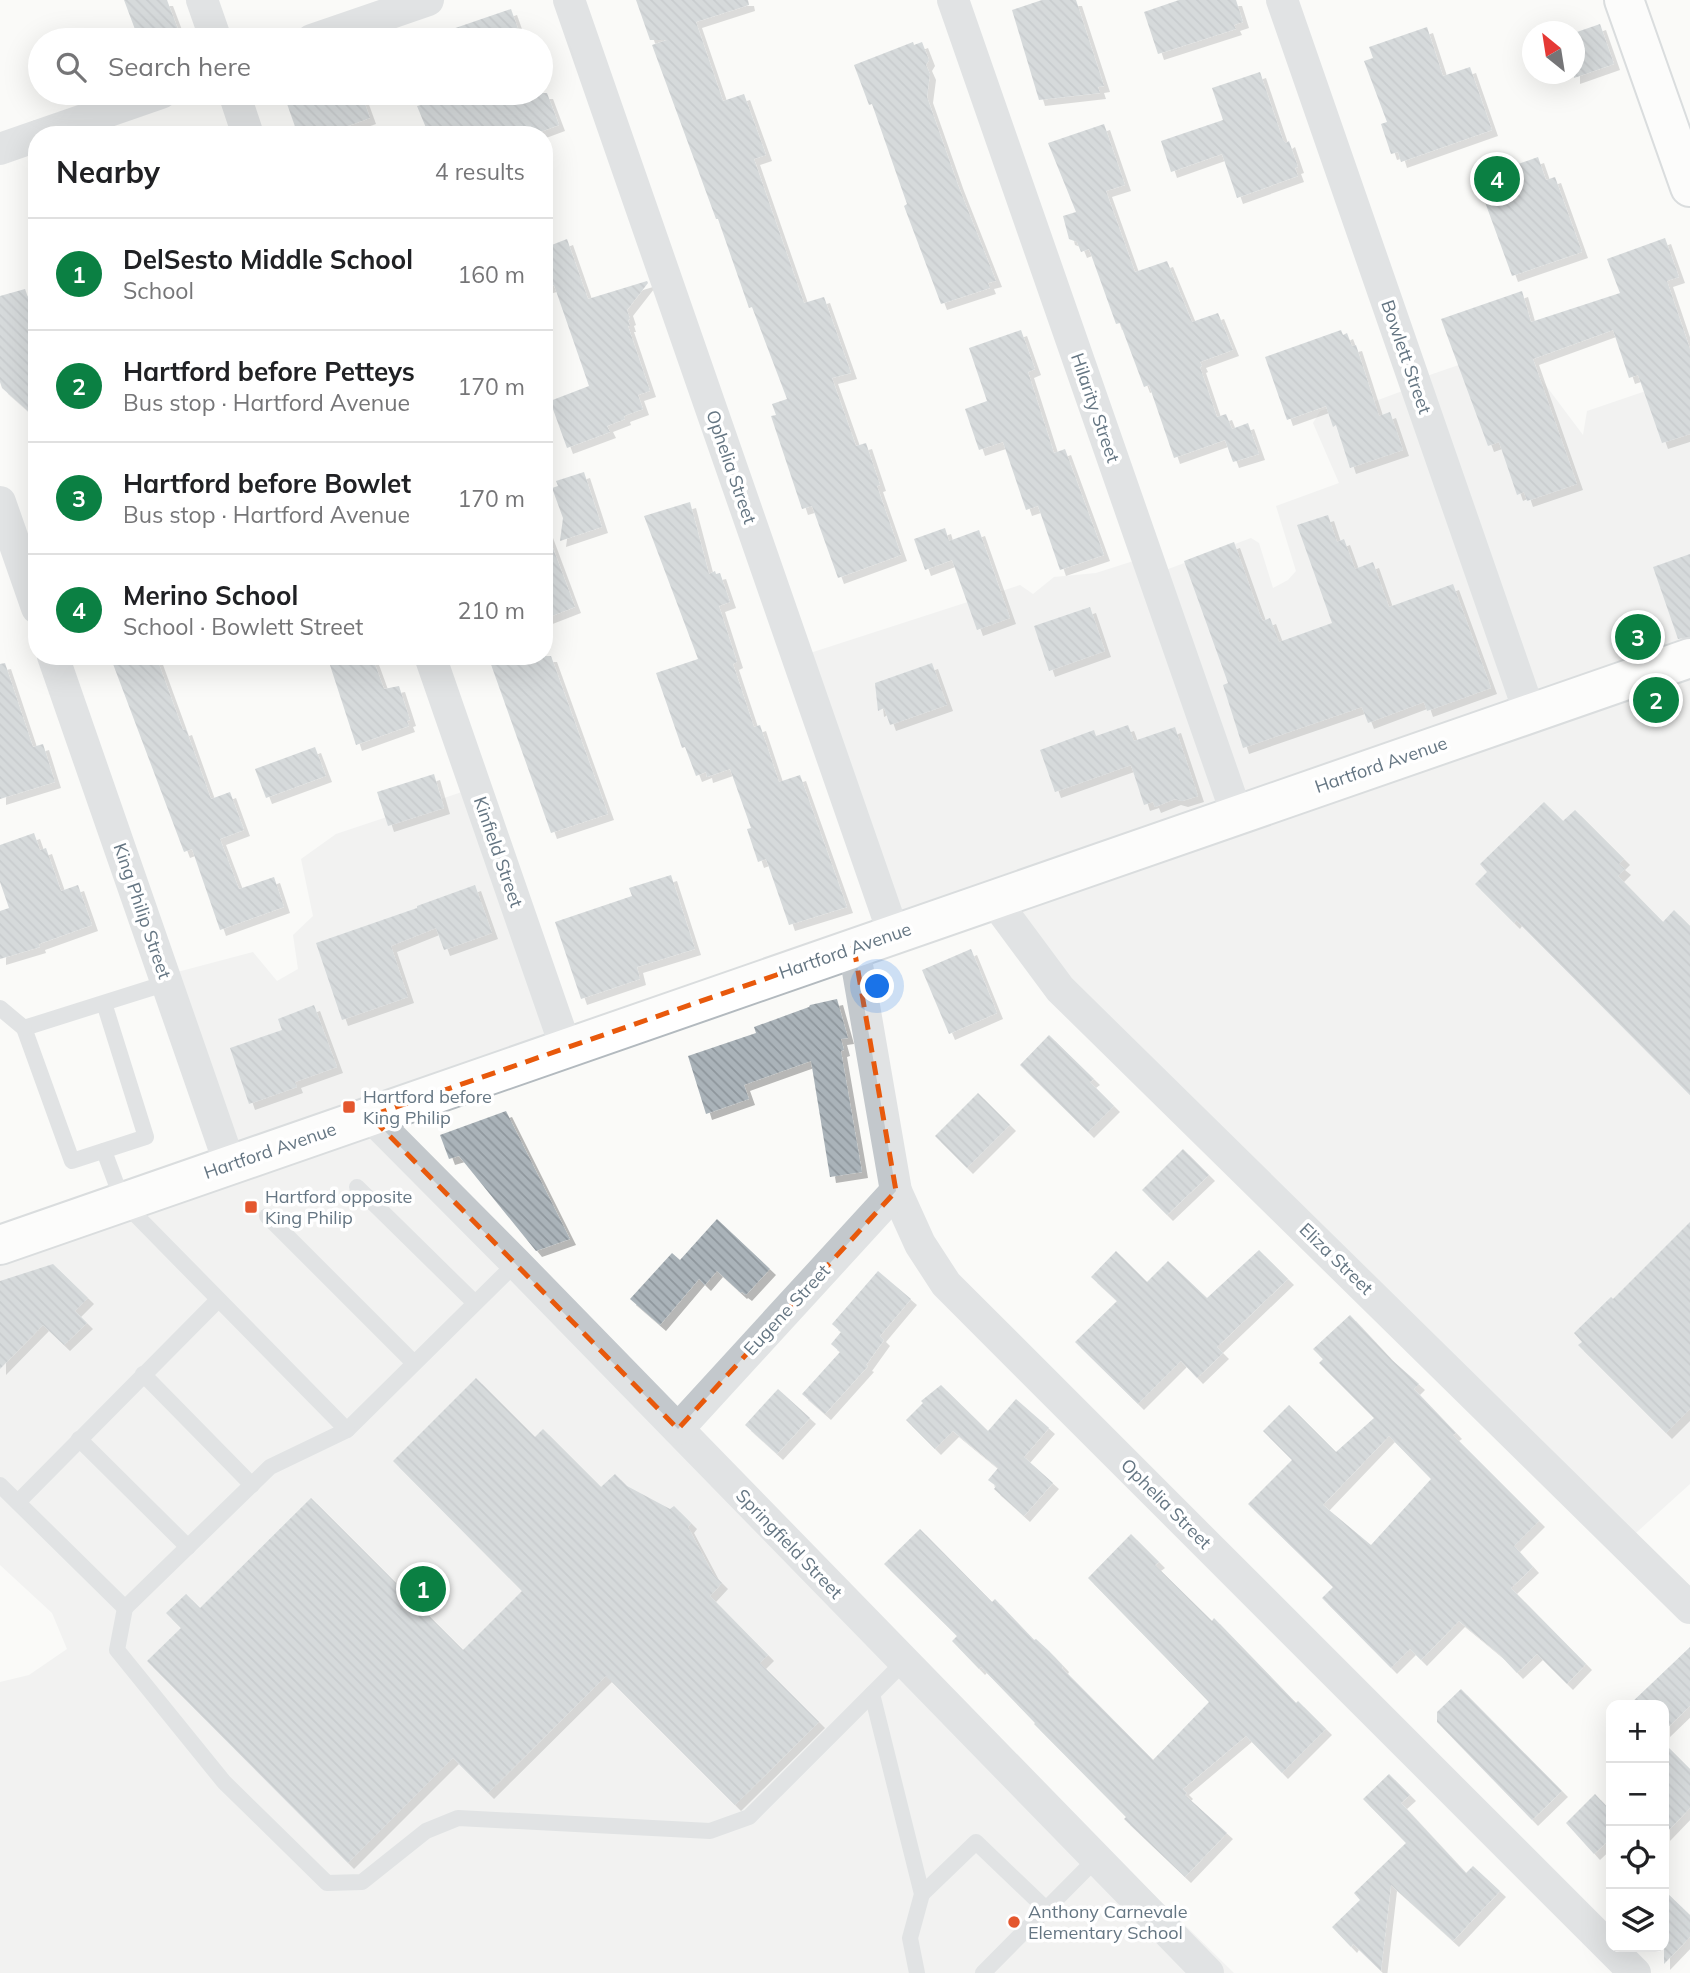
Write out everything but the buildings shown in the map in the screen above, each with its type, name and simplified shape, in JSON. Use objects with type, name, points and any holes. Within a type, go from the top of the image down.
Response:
[{"type":"main road","points":[[1624,0],[1690,187]]},
{"type":"main road","name":"Hartford Avenue","points":[[0,1245],[1690,658]]},
{"type":"street","points":[[202,0],[212,28]]},
{"type":"street","points":[[348,28],[428,0]]},
{"type":"street","name":"Ophelia Street","points":[[569,0],[894,935]]},
{"type":"street","name":"Hilarity Street","points":[[953,0],[1237,816]]},
{"type":"street","name":"Bowlett Street","points":[[1282,0],[1530,714]]},
{"type":"street","points":[[65,126],[126,105]]},
{"type":"street","points":[[238,105],[245,126]]},
{"type":"street","points":[[0,149],[28,139]]},
{"type":"street","points":[[0,502],[28,582]]},
{"type":"street","name":"King Philip Street","points":[[57,665],[230,1165]]},
{"type":"street","name":"Kinfield Street","points":[[433,665],[566,1048]]},
{"type":"street","name":"Eliza Street","points":[[994,900],[1060,989],[1690,1608]]},
{"type":"street","name":"Ophelia Street","points":[[854,948],[896,1191],[920,1244],[946,1284],[1635,1973]]},
{"type":"street","name":"Springfield Street","points":[[370,1116],[516,1262],[1208,1973]]},
{"type":"street","name":"Eugene Street","points":[[678,1429],[896,1191]]},
{"type":"lane","points":[[24,1028],[167,984]]},
{"type":"lane","points":[[0,1008],[24,1028],[72,1161],[146,1137],[104,1003]]},
{"type":"lane","points":[[104,1151],[123,1202],[347,1430]]},
{"type":"lane","points":[[357,1187],[475,1303]]},
{"type":"lane","points":[[267,1216],[414,1363]]},
{"type":"lane","points":[[516,1262],[347,1430],[270,1467],[125,1608],[117,1650],[224,1782],[327,1883],[362,1882],[426,1831],[457,1818],[710,1831],[750,1817],[904,1662]]},
{"type":"lane","points":[[18,1502],[218,1300]]},
{"type":"lane","points":[[143,1374],[252,1485]]},
{"type":"lane","points":[[79,1439],[188,1547]]},
{"type":"lane","points":[[0,1485],[125,1608]]},
{"type":"lane","points":[[872,1694],[922,1894],[910,1938],[917,1973]]},
{"type":"lane","points":[[922,1894],[976,1842],[1046,1909]]},
{"type":"lane","points":[[983,1973],[1096,1859]]},
{"type":"highlighted area","points":[[854,948],[896,1191],[678,1429],[370,1116]]},
{"type":"shaded area","points":[[1508,348],[1538,375],[1583,435],[1587,411],[1690,376],[1690,1484],[1627,1541],[1000,914],[904,934],[807,654],[1020,585],[1033,594],[1054,577],[1096,573],[1146,557],[1163,571],[1251,538],[1259,543],[1273,588],[1288,580],[1296,571],[1276,506],[1339,483],[1313,423],[1320,411],[1350,400],[1370,403],[1416,386],[1421,378]]},
{"type":"shaded area","points":[[468,790],[566,1052],[388,1129],[788,1537],[1234,1973],[0,1973],[0,1682],[29,1675],[67,1649],[52,1613],[0,1565],[0,1258],[231,1177],[166,975],[253,952],[277,981],[298,969],[293,935],[313,916],[301,859],[336,834]]},
{"type":"place","name":"Merino School","points":[[1497,179]]},
{"type":"place","name":"Hartford before Bowlet","points":[[1638,637]]},
{"type":"place","name":"Hartford before Petteys","points":[[1656,700]]},
{"type":"place","name":"Hartford before King Philip","points":[[349,1107]]},
{"type":"place","name":"Hartford opposite King Philip","points":[[251,1207]]},
{"type":"place","name":"DelSesto Middle School","points":[[423,1589]]},
{"type":"place","name":"Anthony Carnevale Elementary School","points":[[1014,1922]]}]
